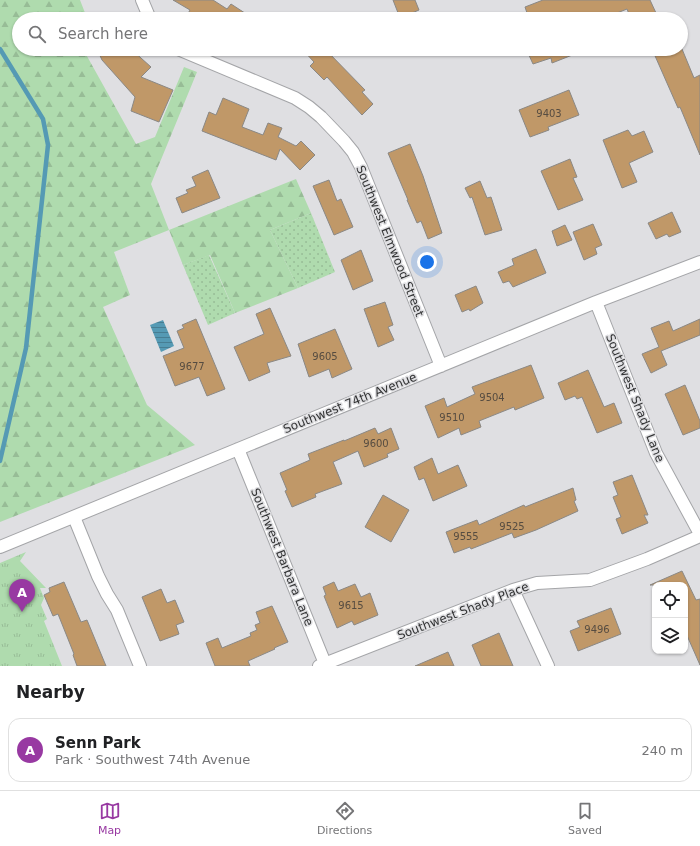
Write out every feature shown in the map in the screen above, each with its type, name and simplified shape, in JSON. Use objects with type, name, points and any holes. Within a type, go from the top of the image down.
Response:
[{"type":"street","points":[[142,0],[147,12]]},
{"type":"street","name":"Southwest Elmwood Street","points":[[195,56],[295,98],[321,117],[353,152],[361,167],[441,366]]},
{"type":"street","name":"Southwest 74th Avenue","points":[[0,547],[596,302],[700,262]]},
{"type":"street","name":"Southwest Shady Lane","points":[[596,302],[656,453],[700,535]]},
{"type":"street","name":"Southwest Barbara Lane","points":[[238,449],[323,665]]},
{"type":"street","points":[[74,517],[98,576],[117,610],[140,666]]},
{"type":"street","name":"Southwest Shady Place","points":[[323,665],[512,590],[537,583],[590,580],[647,559],[700,535]]},
{"type":"street","points":[[512,590],[548,666]]},
{"type":"green space","points":[[0,0],[80,0],[85,12],[12,12],[12,56],[87,56],[136,144],[155,137],[184,67],[197,72],[151,184],[169,230],[114,252],[130,295],[103,307],[147,405],[195,445],[0,522]]},
{"type":"green space","points":[[296,179],[311,213],[270,230],[298,288],[235,313],[210,255],[183,265],[169,230]]},
{"type":"green space","points":[[311,213],[335,272],[298,288],[270,230]]},
{"type":"green space","points":[[209,255],[235,313],[208,325],[183,265]]},
{"type":"green space","points":[[26,552],[20,561],[46,588],[40,588],[44,598],[41,605],[47,619],[44,621],[62,666],[0,666],[0,563]]},
{"type":"water","points":[[163,320],[174,346],[161,352],[150,325]]},
{"type":"building","points":[[173,0],[213,0],[227,9],[231,4],[243,12],[189,12],[190,10]]},
{"type":"building","points":[[393,0],[415,0],[419,10],[414,12],[398,12]]},
{"type":"building","points":[[543,0],[650,0],[656,12],[628,12],[627,9],[620,12],[527,12],[525,7]]},
{"type":"building","points":[[100,56],[139,56],[151,67],[141,77],[173,90],[159,122],[131,111],[135,97],[102,60]]},
{"type":"building","points":[[308,56],[332,56],[365,90],[362,92],[373,104],[362,115],[327,77],[324,80],[310,66],[314,62]]},
{"type":"building","points":[[529,56],[570,56],[552,63],[551,58],[533,64]]},
{"type":"building","points":[[655,56],[685,56],[694,78],[700,75],[700,155],[680,107],[678,108]]},
{"type":"building","points":[[569,90],[579,115],[548,127],[549,130],[530,137],[519,110]]},
{"type":"building","points":[[223,98],[249,109],[242,127],[263,135],[268,123],[282,128],[278,137],[296,146],[301,141],[315,155],[300,170],[280,149],[276,160],[202,131],[209,112],[216,115]]},
{"type":"building","points":[[628,130],[632,136],[644,131],[653,152],[629,163],[637,182],[622,188],[603,140]]},
{"type":"building","points":[[410,144],[423,176],[442,233],[428,239],[421,221],[417,223],[388,153]]},
{"type":"building","points":[[570,159],[577,177],[573,178],[583,200],[558,210],[541,171]]},
{"type":"building","points":[[208,170],[220,198],[182,213],[176,198],[188,193],[186,190],[196,186],[192,177]]},
{"type":"building","points":[[329,180],[337,201],[341,199],[353,227],[334,235],[313,186]]},
{"type":"building","points":[[480,181],[487,198],[491,197],[502,230],[485,235],[472,197],[470,198],[465,188]]},
{"type":"building","points":[[672,212],[681,232],[669,237],[667,234],[656,239],[648,223]]},
{"type":"building","points":[[593,224],[602,245],[595,248],[597,254],[584,260],[573,232]]},
{"type":"building","points":[[565,225],[572,240],[557,246],[552,231]]},
{"type":"building","points":[[536,249],[546,273],[513,287],[509,281],[503,283],[498,272],[514,265],[512,259]]},
{"type":"building","points":[[361,250],[373,281],[353,290],[341,260]]},
{"type":"building","points":[[476,286],[483,303],[470,311],[469,309],[462,312],[455,295]]},
{"type":"building","points":[[385,302],[393,325],[388,327],[394,340],[378,347],[364,309]]},
{"type":"building","points":[[270,308],[291,356],[267,363],[270,372],[249,381],[234,347],[264,334],[256,314]]},
{"type":"building","points":[[196,319],[225,389],[207,396],[199,377],[175,386],[163,356],[184,348],[177,331],[184,328],[182,325]]},
{"type":"building","points":[[700,319],[700,335],[661,351],[667,365],[651,373],[642,354],[659,347],[651,328],[669,321],[673,331]]},
{"type":"building","points":[[335,329],[352,369],[332,378],[329,369],[309,377],[298,344]]},
{"type":"building","points":[[531,365],[544,398],[515,410],[514,407],[479,421],[481,427],[461,435],[459,428],[438,438],[425,406],[444,398],[447,407],[475,394],[472,387]]},
{"type":"building","points":[[588,370],[604,407],[614,403],[622,423],[597,433],[582,397],[577,399],[575,396],[565,400],[558,383]]},
{"type":"building","points":[[685,385],[700,421],[700,428],[683,435],[665,394]]},
{"type":"building","points":[[375,428],[378,434],[391,428],[399,449],[387,454],[388,457],[364,467],[358,451],[333,462],[342,484],[315,494],[316,497],[292,507],[285,491],[287,490],[280,473],[310,460],[308,454]]},
{"type":"building","points":[[432,458],[438,474],[458,465],[467,486],[433,501],[424,478],[419,480],[414,467]]},
{"type":"building","points":[[632,475],[648,515],[644,515],[648,523],[622,534],[616,519],[621,517],[613,497],[618,495],[613,482]]},
{"type":"building","points":[[573,488],[576,500],[574,501],[578,511],[514,538],[512,533],[471,549],[470,547],[454,553],[446,532],[477,520],[479,525],[524,505],[525,507]]},
{"type":"building","points":[[383,495],[409,510],[391,542],[365,527]]},
{"type":"building","points":[[682,571],[687,582],[657,582]]},
{"type":"building","points":[[64,582],[81,622],[87,620],[106,666],[77,666],[73,655],[74,654],[58,614],[53,616],[44,595],[50,592],[49,588]]},
{"type":"building","points":[[334,582],[338,591],[355,584],[361,597],[370,593],[378,615],[354,625],[352,621],[337,628],[324,596],[326,595],[323,587]]},
{"type":"building","points":[[688,583],[696,600],[700,599],[700,665],[688,638]]},
{"type":"building","points":[[161,589],[167,603],[175,600],[184,622],[176,625],[179,634],[160,641],[142,597]]},
{"type":"building","points":[[272,606],[288,642],[248,661],[250,666],[215,666],[206,643],[218,638],[222,648],[251,636],[250,633],[257,630],[255,625],[260,623],[256,612]]},
{"type":"building","points":[[611,608],[621,634],[578,651],[570,631],[580,627],[577,621]]},
{"type":"building","points":[[499,633],[513,666],[481,666],[472,645]]},
{"type":"building","points":[[448,652],[454,666],[415,666]]},
{"type":"waterway","points":[[0,49],[43,119],[48,145],[26,348],[0,461]]},
{"type":"place","name":"Senn Park","points":[[22,612]]}]
